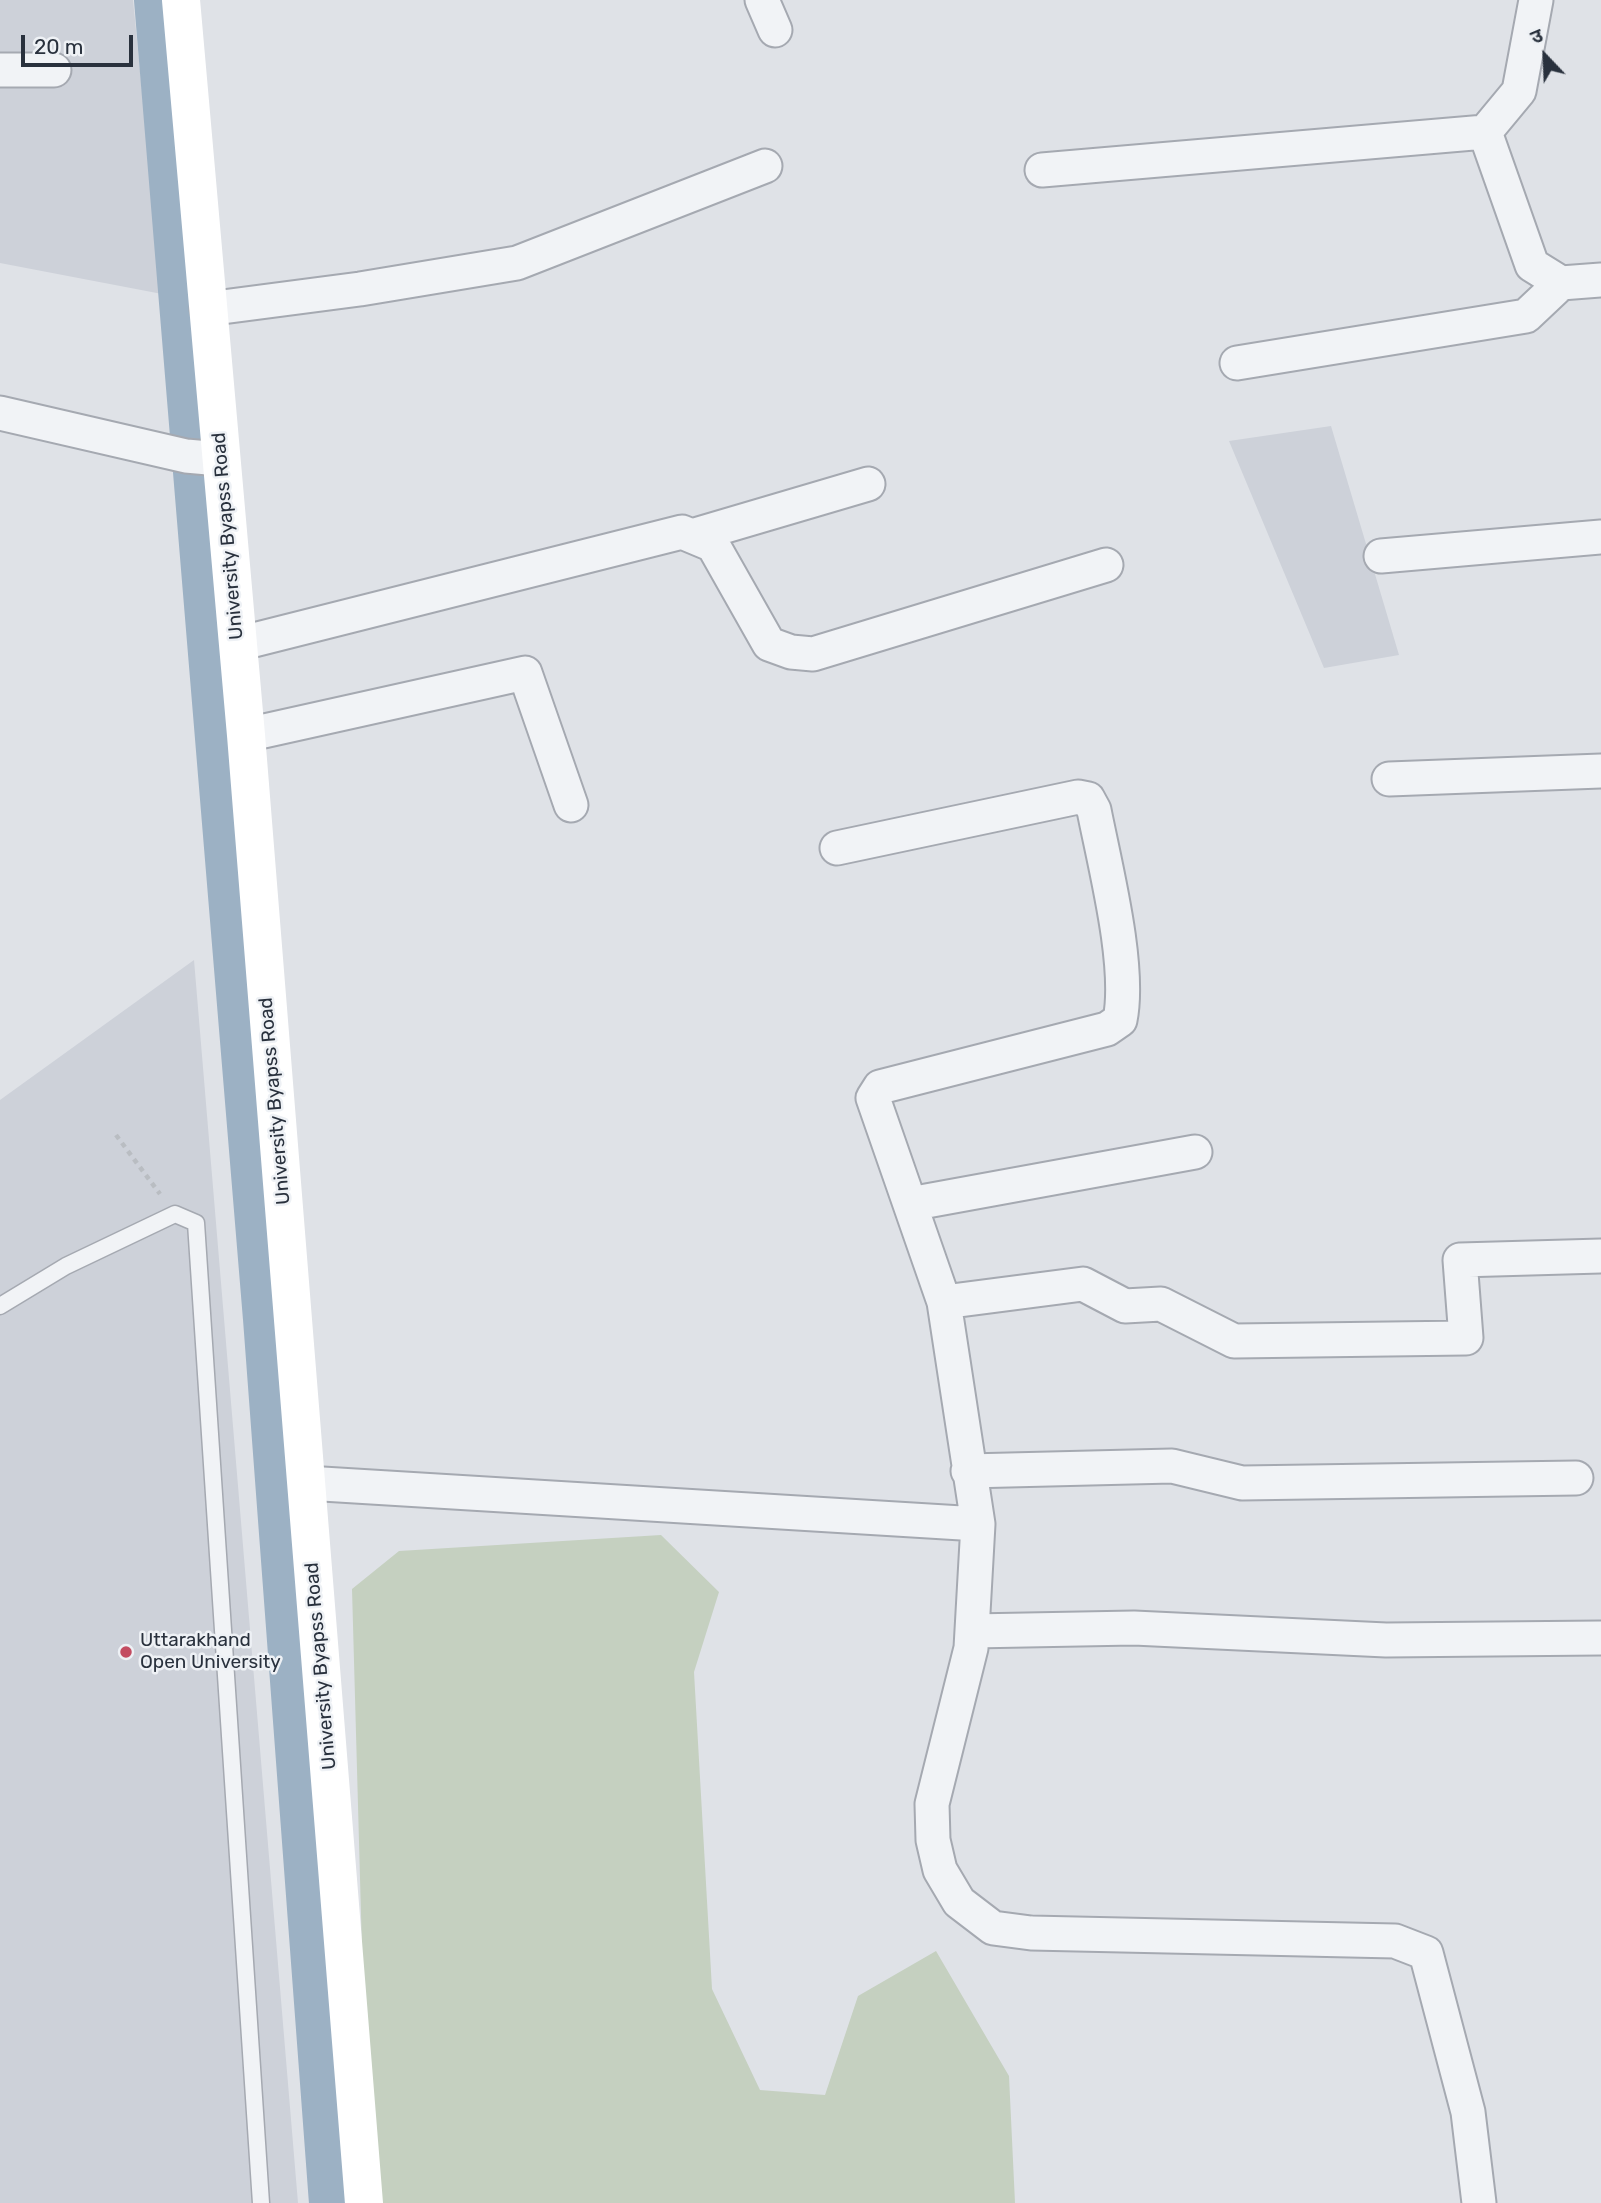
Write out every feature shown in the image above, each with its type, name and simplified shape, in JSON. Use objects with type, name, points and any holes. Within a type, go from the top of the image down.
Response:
[{"type":"main road","name":"University Byapss Road","points":[[181,0],[207,309],[203,458],[238,644],[364,2203]]},
{"type":"street","points":[[762,0],[775,30]]},
{"type":"street","points":[[1042,170],[1485,132],[1519,91],[1536,0]]},
{"type":"street","points":[[0,70],[54,71]]},
{"type":"street","points":[[1485,132],[1532,265],[1561,283],[1601,279]]},
{"type":"street","points":[[207,309],[360,289],[517,263],[765,166]]},
{"type":"street","points":[[1237,363],[1526,316],[1561,283]]},
{"type":"street","points":[[0,413],[203,458]]},
{"type":"street","points":[[695,535],[868,484]]},
{"type":"street","points":[[238,644],[681,532],[695,535],[713,545],[769,644],[791,653],[813,654],[1106,565]]},
{"type":"street","points":[[1381,556],[1601,537]]},
{"type":"street","points":[[246,735],[525,673],[571,805]]},
{"type":"street","points":[[1390,779],[1601,771]]},
{"type":"street","points":[[837,848],[1078,797],[1088,799],[1094,810],[1118,936],[1123,1007],[1121,1020],[1107,1029],[880,1087],[873,1098],[944,1302],[978,1524],[971,1648],[932,1804],[933,1840],[940,1870],[959,1902],[993,1928],[1031,1933],[1395,1941],[1426,1953],[1468,2112],[1479,2203]]},
{"type":"street","points":[[910,1204],[1195,1152]]},
{"type":"street","points":[[944,1302],[1083,1284],[1125,1306],[1161,1304],[1234,1341],[1466,1338],[1460,1260],[1601,1256]]},
{"type":"street","points":[[968,1471],[1172,1466],[1242,1483],[1576,1478]]},
{"type":"street","points":[[306,1483],[978,1524]]},
{"type":"street","points":[[972,1631],[1134,1628],[1386,1640],[1601,1638]]},
{"type":"lane","points":[[0,1306],[66,1266],[175,1214],[196,1223],[261,2203]]},
{"type":"path","points":[[116,1135],[175,1214]]},
{"type":"shaded area","points":[[0,0],[133,0],[162,294],[0,263]]},
{"type":"shaded area","points":[[1331,426],[1399,655],[1324,668],[1229,441]]},
{"type":"shaded area","name":"Uttarakhand Open University","points":[[194,960],[298,2203],[0,2203],[0,1100]]},
{"type":"green space","points":[[661,1535],[719,1592],[694,1672],[712,1989],[760,2090],[825,2095],[858,1996],[936,1951],[1009,2076],[1015,2203],[369,2203],[352,1589],[399,1551]]},
{"type":"waterway","points":[[153,0],[262,1319],[328,2203]]},
{"type":"place","name":"Uttarakhand Open University","points":[[126,1652]]}]
